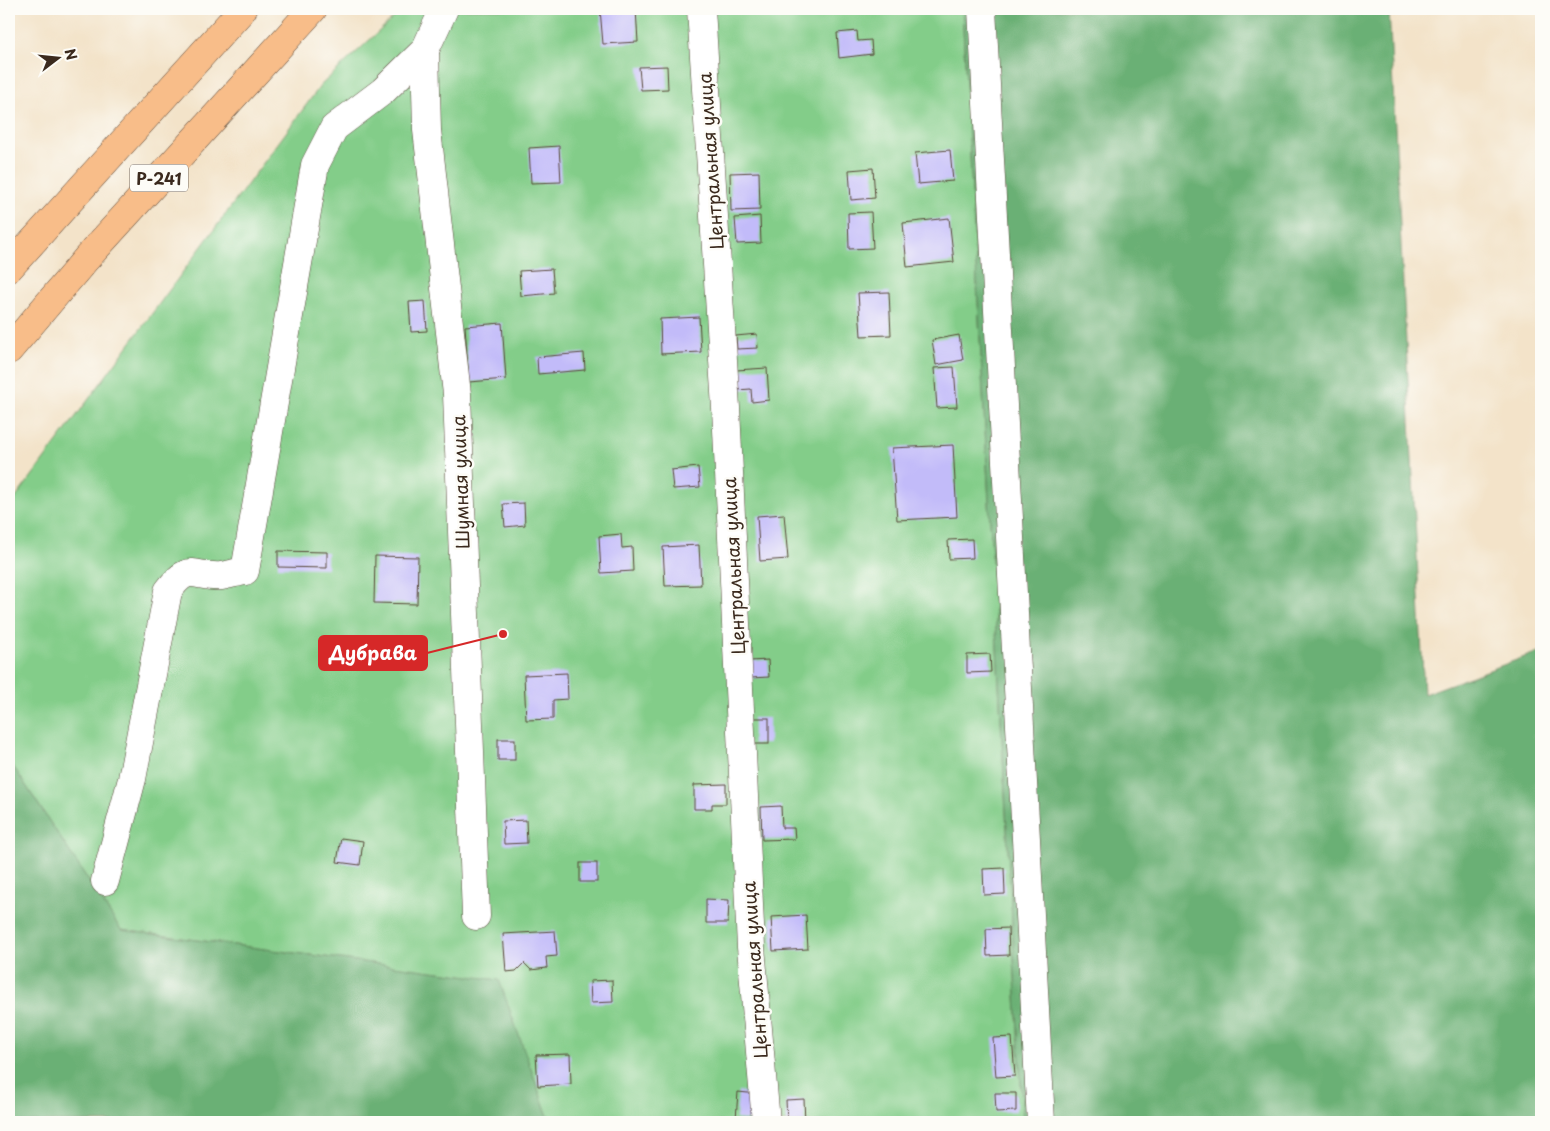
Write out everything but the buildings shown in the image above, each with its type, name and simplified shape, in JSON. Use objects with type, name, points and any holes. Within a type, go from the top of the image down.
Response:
[{"type":"highway","name":"Р-241","points":[[9,268],[243,9]]},
{"type":"highway","name":"Р-241","points":[[9,350],[86,259],[313,9]]},
{"type":"street","points":[[105,881],[132,779],[168,591],[177,579],[190,572],[220,576],[245,571],[315,164],[334,128],[383,90],[425,50],[444,9]]},
{"type":"street","name":"Центральная улица","points":[[701,9],[725,399],[751,947],[766,1122]]},
{"type":"street","points":[[982,9],[1041,1122]]},
{"type":"street","name":"Шумная улица","points":[[425,50],[427,130],[457,394],[476,916]]},
{"type":"green space","points":[[403,9],[962,9],[1023,1122],[550,1122],[498,980],[121,930],[9,760],[9,507],[321,85]]},
{"type":"green space","points":[[962,9],[1389,9],[1424,694],[1541,651],[1541,1122],[1023,1122]]},
{"type":"green space","points":[[9,760],[121,930],[499,980],[550,1122],[9,1122]]},
{"type":"place","name":"Дубрава","points":[[503,634]]}]
